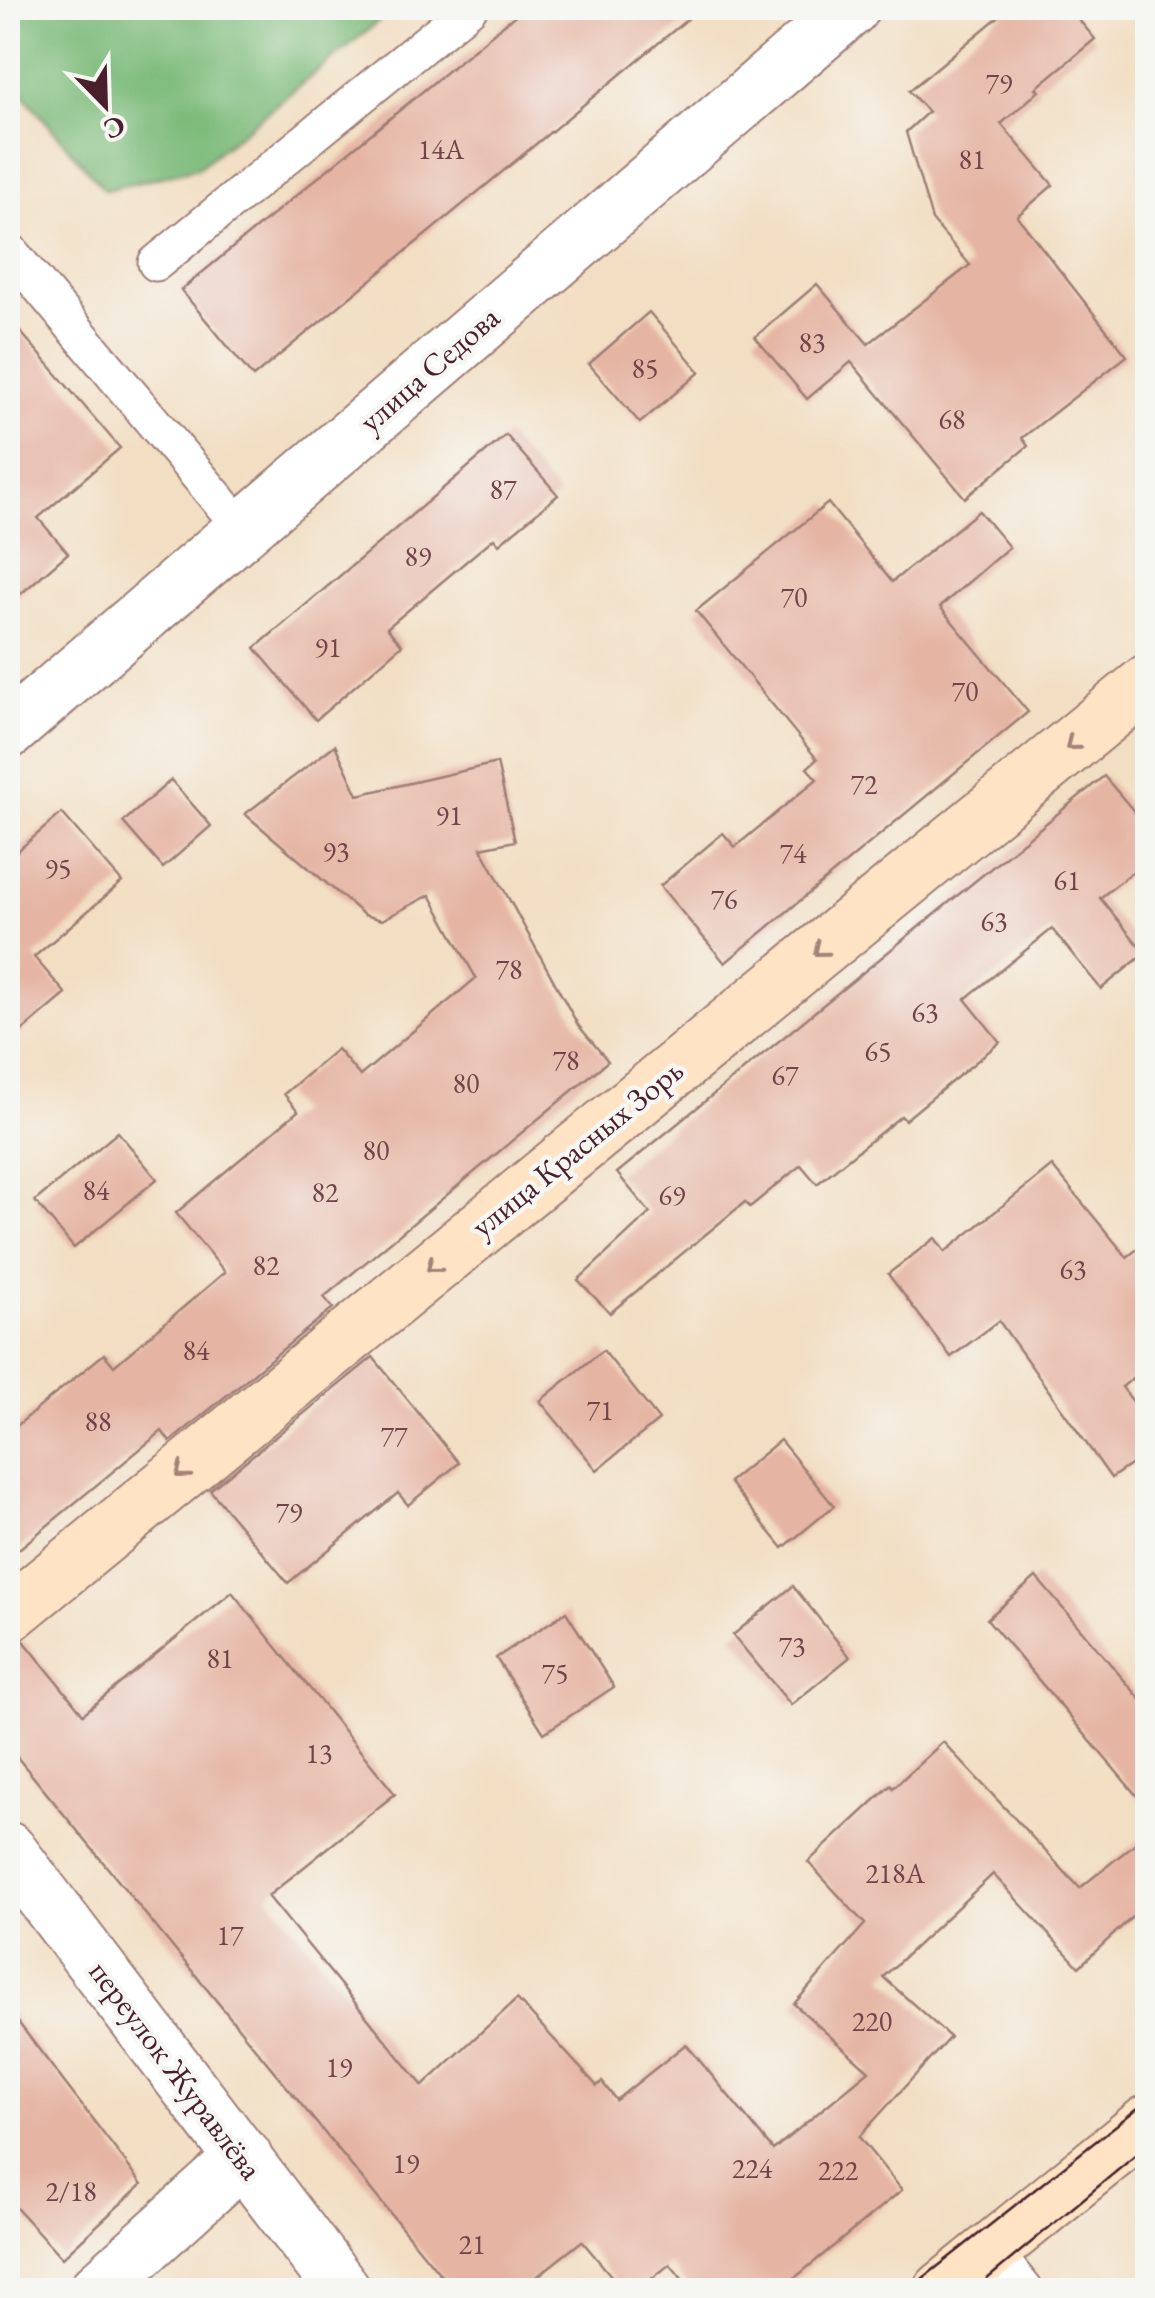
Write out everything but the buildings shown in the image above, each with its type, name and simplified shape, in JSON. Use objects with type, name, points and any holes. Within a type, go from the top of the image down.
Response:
[{"type":"street","name":"улица Седова","points":[[8,731],[827,15]]},
{"type":"street","name":"улица Красных Зорь","points":[[8,1615],[1148,682]]},
{"type":"street","name":"переулок Журавлёва","points":[[8,1850],[343,2290]]},
{"type":"street","points":[[942,2290],[1008,2270],[1148,2123]]},
{"type":"street","points":[[98,2290],[244,2157]]},
{"type":"lane","points":[[156,263],[469,8]]},
{"type":"lane","points":[[8,250],[243,529]]},
{"type":"green space","points":[[8,8],[395,8],[198,168],[105,190],[8,77]]},
{"type":"tram line","points":[[908,2290],[1148,2100]]},
{"type":"tram line","points":[[974,2290],[1148,2145]]}]
